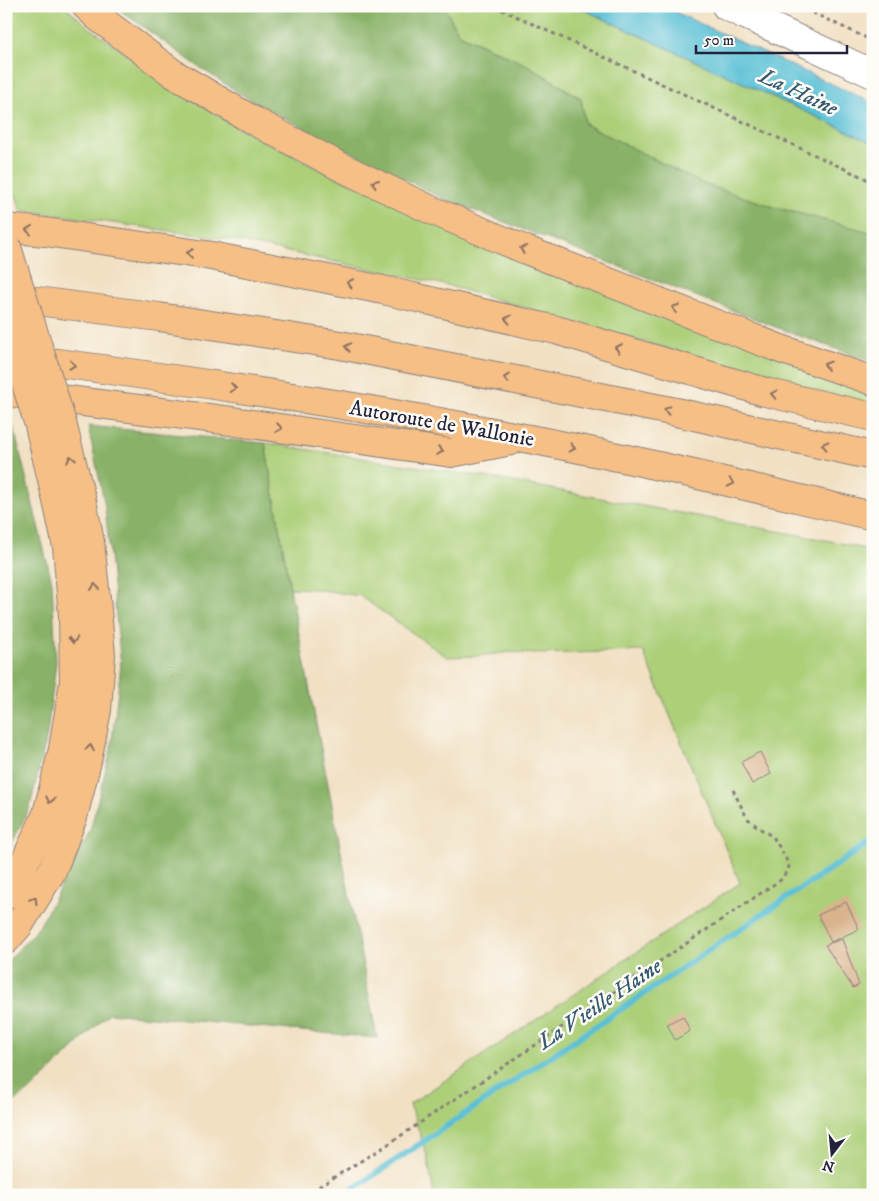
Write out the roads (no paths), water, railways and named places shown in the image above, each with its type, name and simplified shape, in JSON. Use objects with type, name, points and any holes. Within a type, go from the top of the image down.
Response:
[{"type":"highway","points":[[86,6],[99,18],[174,74],[254,121],[341,167],[429,209],[526,250],[778,348],[873,381]]},
{"type":"highway","points":[[6,228],[206,255],[383,290],[556,330],[765,392],[873,417]]},
{"type":"highway","points":[[6,244],[62,423],[70,506],[67,547],[73,616],[74,682],[63,749],[47,814],[15,882],[6,896]]},
{"type":"highway","points":[[6,297],[159,317],[340,345],[676,412],[873,456]]},
{"type":"highway","points":[[6,321],[39,425],[70,506],[90,542],[101,655],[97,710],[87,762],[73,817],[52,871],[19,926],[6,940]]},
{"type":"highway","name":"Autoroute de Wallonie","points":[[6,356],[144,374],[321,401],[525,438],[873,516]]},
{"type":"highway","points":[[6,392],[451,453],[525,438]]},
{"type":"highway","points":[[6,410],[102,418],[231,422]]},
{"type":"lane","points":[[726,6],[873,74]]},
{"type":"water","name":"La Haine","points":[[576,6],[662,6],[873,103],[873,143]]},
{"type":"waterway","name":"La Vieille Haine","points":[[344,1195],[873,840]]}]
